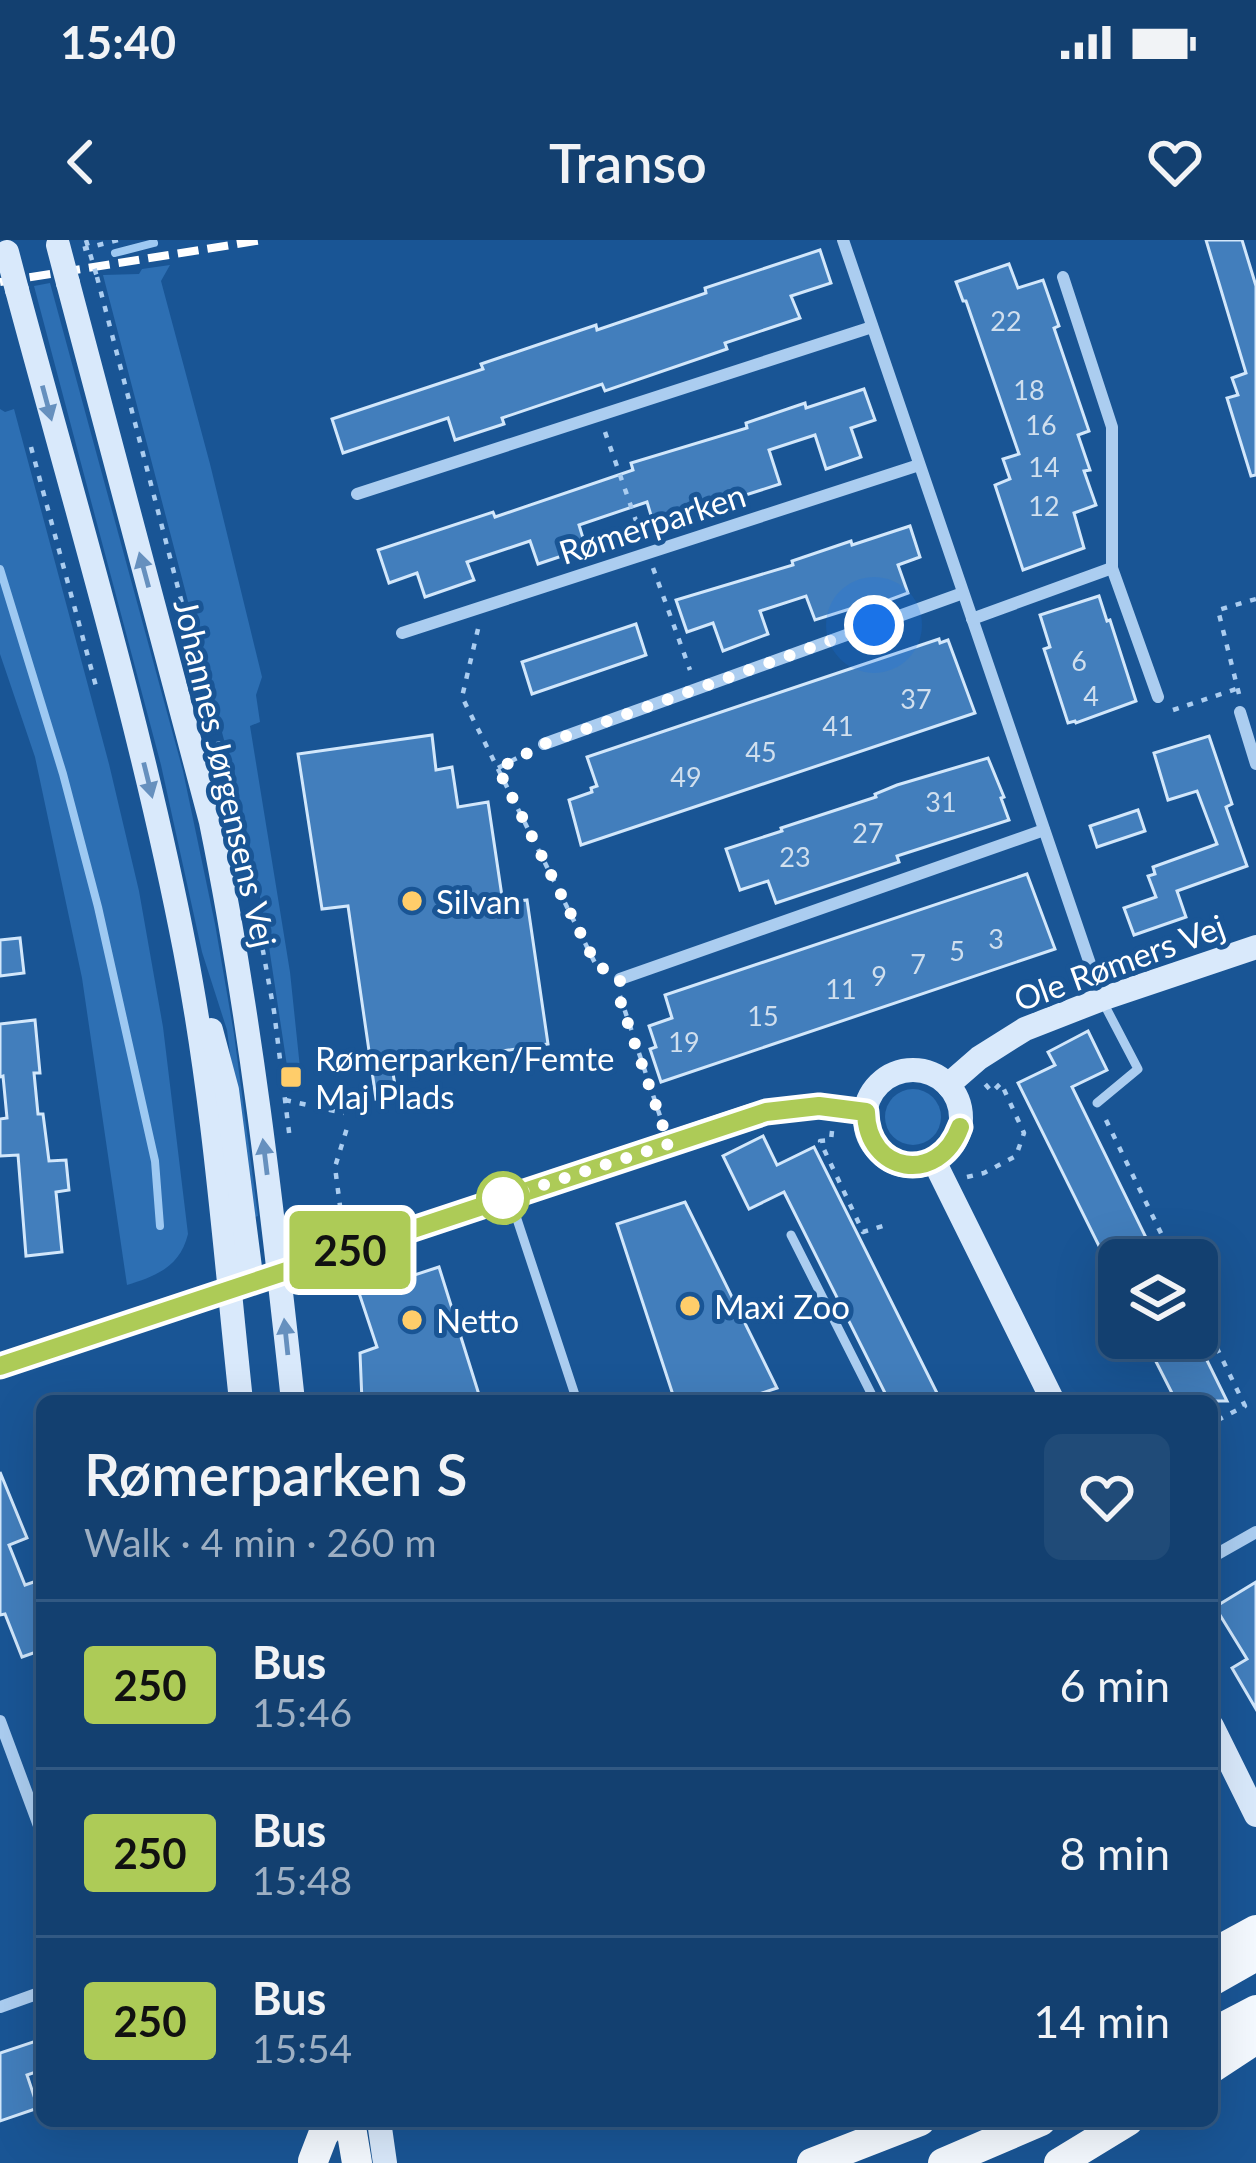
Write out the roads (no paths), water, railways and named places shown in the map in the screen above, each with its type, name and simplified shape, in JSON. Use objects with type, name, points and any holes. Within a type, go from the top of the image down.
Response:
[{"type":"main road","points":[[1218,1951],[1256,1930]]},
{"type":"main road","points":[[1218,1978],[1256,1956]]},
{"type":"main road","points":[[1218,2030],[1256,2010]]},
{"type":"main road","points":[[1218,2064],[1256,2039]]},
{"type":"main road","points":[[313,2162],[329,2127]]},
{"type":"main road","points":[[351,2127],[357,2163]]},
{"type":"main road","points":[[812,2163],[905,2127]]},
{"type":"main road","points":[[943,2163],[1027,2127]]},
{"type":"main road","points":[[1059,2163],[1118,2127]]},
{"type":"street","points":[[843,240],[1102,999]]},
{"type":"street","name":"Johannes Jørgensens Vej","points":[[57,242],[211,822],[240,974],[292,1395]]},
{"type":"street","points":[[5,246],[146,770],[186,954],[241,1286],[241,1395]]},
{"type":"street","points":[[1064,278],[1112,427],[1112,568],[1158,697]]},
{"type":"street","points":[[357,494],[872,327]]},
{"type":"street","name":"Rømerparken","points":[[402,633],[920,465]]},
{"type":"street","points":[[972,620],[1112,568]]},
{"type":"street","points":[[544,744],[963,593]]},
{"type":"street","points":[[1240,712],[1256,764]]},
{"type":"street","points":[[620,980],[1044,830]]},
{"type":"street","name":"Ole Rømers Vej","points":[[948,1085],[979,1058],[1025,1029],[1256,947]]},
{"type":"street","points":[[925,1071],[948,1085],[960,1112],[960,1127],[946,1152],[920,1165],[892,1161],[880,1152],[866,1127],[866,1112],[876,1087],[898,1072],[925,1071]]},
{"type":"street","points":[[0,1366],[754,1115],[819,1106],[866,1112]]},
{"type":"street","points":[[934,1161],[1050,1395]]},
{"type":"street","points":[[1218,1554],[1256,1532]]},
{"type":"street","points":[[0,1721],[36,1817]]},
{"type":"street","points":[[1218,1738],[1256,1815]]},
{"type":"street","points":[[0,1767],[16,1761]]},
{"type":"street","points":[[0,2007],[36,1994]]},
{"type":"street","points":[[310,2127],[313,2162]]},
{"type":"street","points":[[381,2127],[385,2163]]},
{"type":"lane","points":[[1097,1103],[1138,1069],[1102,999]]},
{"type":"lane","points":[[510,1196],[575,1395]]},
{"type":"lane","points":[[791,1235],[871,1395]]},
{"type":"waterway","points":[[115,253],[154,243]]},
{"type":"waterway","points":[[0,569],[98,907],[155,1161],[160,1226]]},
{"type":"railway","points":[[0,282],[262,240]]},
{"type":"place","name":"Silvan","points":[[412,901]]},
{"type":"place","name":"Rømerparken/Femte Maj Plads","points":[[291,1077]]},
{"type":"place","name":"Maxi Zoo","points":[[690,1306]]},
{"type":"place","name":"Netto","points":[[412,1320]]}]
